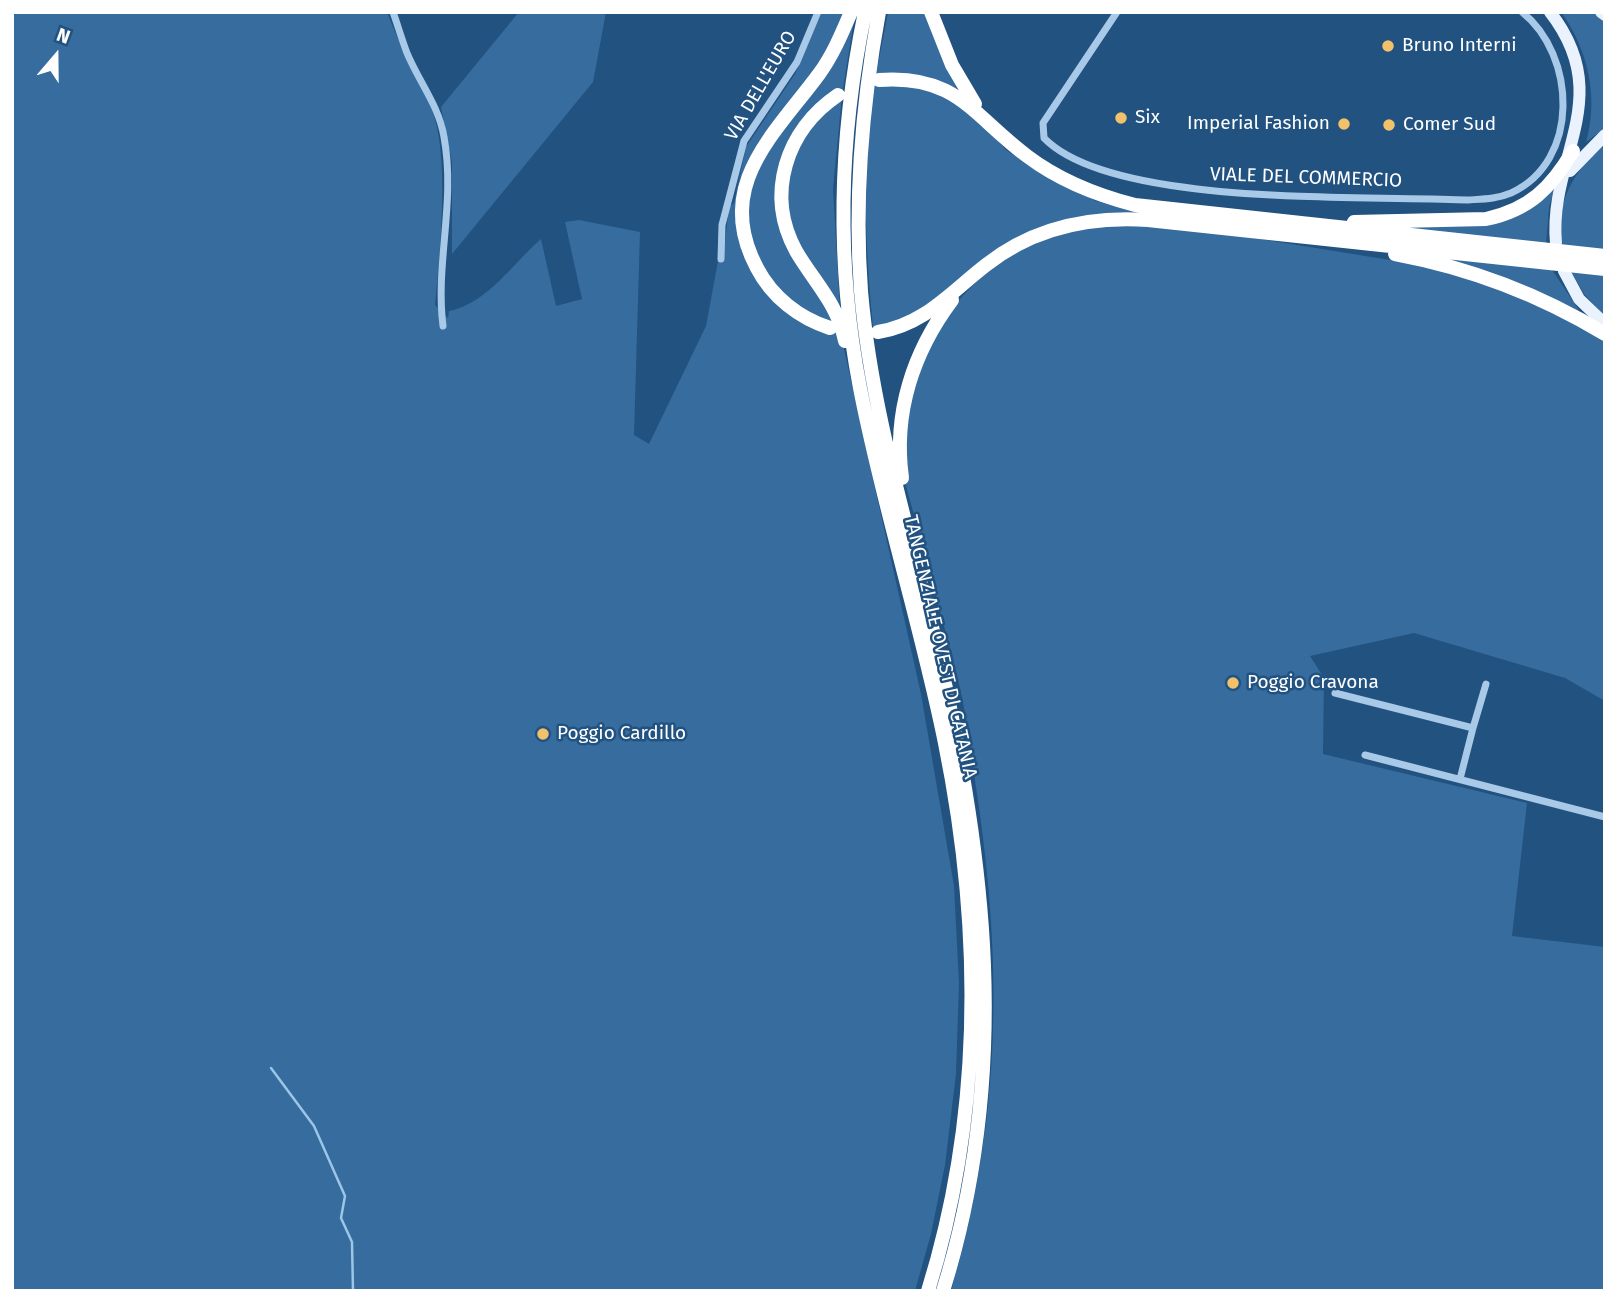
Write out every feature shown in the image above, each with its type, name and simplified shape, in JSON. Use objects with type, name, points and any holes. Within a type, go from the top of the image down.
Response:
[{"type":"highway","points":[[830,328],[798,313],[766,283],[747,245],[743,201],[754,159],[824,67],[851,12]]},
{"type":"highway","name":"TANGENZIALE OVEST DI CATANIA","points":[[865,12],[846,136],[845,254],[859,386],[946,747],[964,861],[973,978],[971,1072],[963,1142],[950,1213],[929,1291]]},
{"type":"highway","name":"TANGENZIALE OVEST DI CATANIA","points":[[879,12],[861,137],[859,255],[872,374],[958,745],[977,859],[986,978],[985,1074],[977,1144],[967,1200],[943,1291]]},
{"type":"highway","points":[[930,12],[952,65],[993,127]]},
{"type":"highway","points":[[879,80],[915,80],[939,86],[962,99],[1046,169],[1108,199],[1223,216],[1605,256]]},
{"type":"highway","points":[[838,95],[815,112],[791,146],[782,179],[782,206],[793,244],[823,288],[840,321],[874,478],[899,549]]},
{"type":"highway","points":[[1223,216],[1353,222],[1486,219],[1517,210],[1541,195],[1560,173],[1573,151]]},
{"type":"highway","points":[[878,332],[919,320],[967,280],[1027,239],[1074,223],[1124,218],[1605,269]]},
{"type":"highway","points":[[1242,229],[1289,240],[1403,256],[1476,273],[1545,302],[1605,334]]},
{"type":"highway","points":[[914,559],[912,523],[901,467],[901,412],[911,376],[928,337],[967,280]]},
{"type":"main road","points":[[1550,12],[1569,42],[1581,82],[1583,107],[1554,219],[1556,243]]},
{"type":"main road","points":[[1564,180],[1580,158],[1605,135]]},
{"type":"main road","points":[[1564,271],[1579,299],[1605,324]]},
{"type":"street","points":[[393,12],[408,54],[436,108],[444,136],[449,194],[440,283],[443,326]]},
{"type":"street","name":"VIA DELL'EURO","points":[[721,259],[722,225],[744,141],[797,62],[818,12]]},
{"type":"street","name":"VIALE DEL COMMERCIO","points":[[1117,12],[1044,123],[1044,138],[1074,158],[1118,175],[1196,189],[1468,200],[1496,199],[1513,192],[1543,165],[1557,142],[1564,88],[1557,60],[1546,36],[1522,12]]},
{"type":"street","points":[[1460,779],[1486,684]]},
{"type":"street","points":[[1335,693],[1473,728]]},
{"type":"street","points":[[1364,755],[1605,817]]},
{"type":"shaded area","points":[[12,12],[387,12],[429,103],[439,136],[442,209],[435,305],[448,318],[449,311],[463,307],[488,291],[541,239],[556,306],[582,299],[565,222],[579,220],[640,232],[634,435],[649,444],[706,326],[718,261],[723,261],[729,207],[734,203],[746,147],[795,74],[822,12],[846,12],[823,60],[753,154],[739,197],[743,246],[760,282],[775,300],[792,314],[811,326],[832,333],[829,322],[794,303],[766,274],[750,246],[745,218],[747,193],[756,168],[769,144],[826,68],[855,14],[842,95],[833,189],[840,310],[794,235],[787,216],[785,196],[787,174],[798,141],[817,114],[837,100],[838,90],[804,119],[792,137],[778,178],[777,200],[780,222],[788,243],[829,308],[840,331],[921,694],[954,886],[959,984],[956,1074],[945,1165],[931,1234],[915,1291],[12,1291]]},
{"type":"shaded area","points":[[519,12],[606,12],[593,82],[452,254],[452,162],[441,107]]},
{"type":"shaded area","points":[[888,12],[926,12],[962,93],[934,88],[975,115],[1006,150],[1051,179],[1096,201],[1134,212],[1098,214],[1059,221],[937,301],[896,324],[873,327],[866,223],[867,144],[871,105]]},
{"type":"shaded area","points":[[1561,12],[1591,12],[1605,20],[1605,128],[1586,142],[1591,108],[1588,74],[1578,42]]},
{"type":"shaded area","points":[[1605,142],[1605,250],[1563,246],[1561,215],[1569,188],[1584,164]]},
{"type":"shaded area","points":[[1554,190],[1549,207],[1546,244],[1406,230],[1402,225],[1487,222],[1539,200]]},
{"type":"shaded area","points":[[1131,224],[1235,235],[1446,269],[1546,308],[1605,340],[1605,701],[1565,678],[1414,633],[1310,656],[1324,678],[1323,754],[1527,803],[1512,936],[1605,947],[1605,1291],[951,1291],[968,1227],[988,1102],[993,1040],[991,916],[985,852],[963,705],[905,482],[904,447],[908,397],[921,362],[947,315],[983,276],[1004,260],[1052,236],[1081,229]]},
{"type":"shaded area","points":[[1430,256],[1552,270],[1579,310],[1575,313]]},
{"type":"shaded area","points":[[1571,271],[1605,275],[1605,317],[1584,294]]},
{"type":"waterway","points":[[271,1068],[314,1126],[345,1196],[341,1218],[352,1242],[353,1291]]},
{"type":"place","name":"Bruno Interni","points":[[1388,46]]},
{"type":"place","name":"Six","points":[[1121,118]]},
{"type":"place","name":"Imperial Fashion","points":[[1344,124]]},
{"type":"place","name":"Comer Sud","points":[[1389,125]]},
{"type":"place","name":"Poggio Cravona","points":[[1233,683]]},
{"type":"place","name":"Poggio Cardillo","points":[[543,734]]}]
